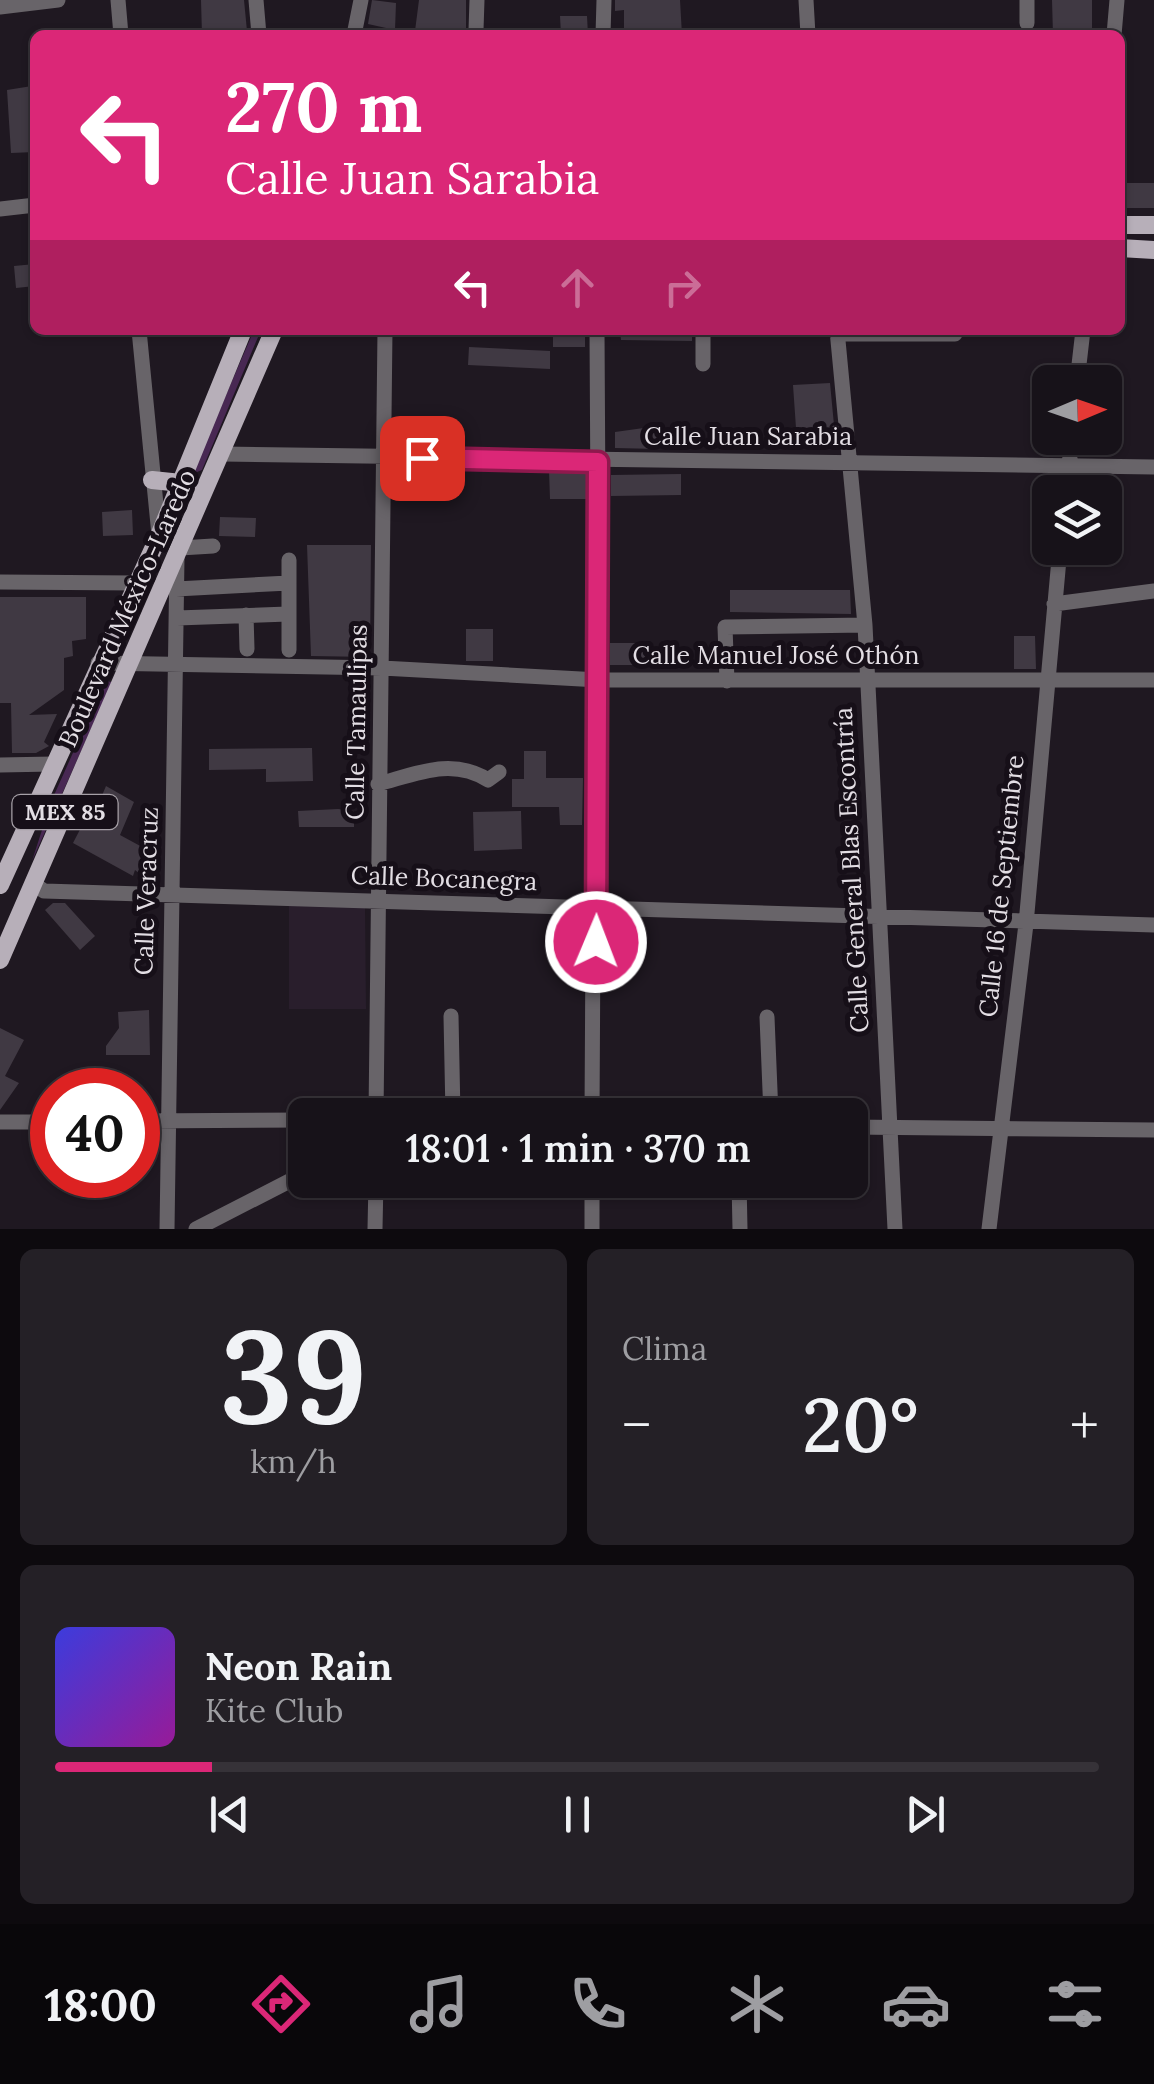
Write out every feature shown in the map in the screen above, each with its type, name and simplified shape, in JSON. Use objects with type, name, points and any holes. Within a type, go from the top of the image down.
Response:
[{"type":"main road","points":[[1125,224],[1154,226]]},
{"type":"main road","points":[[1125,248],[1154,250]]},
{"type":"main road","name":"Boulevard México-Laredo","points":[[0,885],[159,536],[242,335]]},
{"type":"main road","name":"Boulevard México-Laredo","points":[[0,960],[272,335]]},
{"type":"main road","points":[[152,480],[208,484]]},
{"type":"main road","points":[[15,850],[34,884]]},
{"type":"street","points":[[0,7],[58,0]]},
{"type":"street","points":[[118,0],[121,30]]},
{"type":"street","points":[[256,0],[258,30]]},
{"type":"street","points":[[355,30],[361,0]]},
{"type":"street","points":[[476,0],[476,30]]},
{"type":"street","points":[[603,30],[604,0]]},
{"type":"street","points":[[806,0],[808,30]]},
{"type":"street","points":[[1027,0],[1028,23]]},
{"type":"street","points":[[1115,30],[1118,0]]},
{"type":"street","points":[[0,209],[30,206]]},
{"type":"street","points":[[139,335],[159,536]]},
{"type":"street","name":"Calle Tamaulipas","points":[[376,1098],[386,335]]},
{"type":"street","points":[[592,1098],[594,762],[599,680],[597,335]]},
{"type":"street","points":[[703,335],[703,364]]},
{"type":"street","name":"Calle General Blas Escontría","points":[[846,335],[850,460],[865,625],[895,1229]]},
{"type":"street","points":[[1079,365],[1082,335]]},
{"type":"street","name":"Calle Juan Sarabia","points":[[222,454],[1154,467]]},
{"type":"street","points":[[1068,475],[1070,455]]},
{"type":"street","points":[[178,551],[213,546]]},
{"type":"street","name":"Calle Veracruz","points":[[167,1229],[178,551]]},
{"type":"street","points":[[289,560],[290,650]]},
{"type":"street","name":"Calle 16 de Septiembre","points":[[989,1229],[1026,924],[1058,565]]},
{"type":"street","points":[[0,582],[136,583]]},
{"type":"street","points":[[176,589],[289,583]]},
{"type":"street","points":[[1054,604],[1154,591]]},
{"type":"street","points":[[176,618],[288,614]]},
{"type":"street","points":[[246,615],[247,648]]},
{"type":"street","points":[[727,681],[725,627],[865,625]]},
{"type":"street","name":"Calle Manuel José Othón","points":[[98,663],[176,668],[382,668],[599,680],[1154,680]]},
{"type":"street","points":[[0,765],[53,764]]},
{"type":"street","points":[[378,784],[421,769],[471,769],[488,780],[500,772]]},
{"type":"street","name":"Calle Bocanegra","points":[[34,884],[44,891],[1154,925]]},
{"type":"street","points":[[451,1016],[453,1098]]},
{"type":"street","points":[[767,1017],[770,1098]]},
{"type":"street","points":[[160,1120],[288,1120]]},
{"type":"street","points":[[0,1122],[30,1122]]},
{"type":"street","points":[[868,1127],[1154,1130]]},
{"type":"street","points":[[196,1229],[288,1181]]},
{"type":"street","points":[[375,1229],[376,1198]]},
{"type":"street","points":[[592,1198],[592,1229]]},
{"type":"street","points":[[740,1198],[740,1229]]},
{"type":"shaded area","points":[[252,335],[259,335],[202,470],[192,474]]},
{"type":"shaded area","points":[[105,681],[112,682],[32,861],[51,802]]},
{"type":"shaded area","points":[[289,906],[365,906],[366,1009],[289,1009]]},
{"type":"building","points":[[201,0],[244,0],[247,30],[202,30]]},
{"type":"building","points":[[372,0],[396,3],[395,30],[368,24]]},
{"type":"building","points":[[419,0],[466,0],[466,30],[415,30]]},
{"type":"building","points":[[615,0],[680,0],[682,30],[624,30],[624,10],[615,11]]},
{"type":"building","points":[[1052,0],[1092,0],[1092,30],[1053,30]]},
{"type":"building","points":[[560,16],[587,16],[588,30],[561,30]]},
{"type":"building","points":[[30,86],[30,152],[11,153],[7,90]]},
{"type":"building","points":[[1125,183],[1154,183],[1154,208],[1125,208]]},
{"type":"building","points":[[30,264],[30,287],[16,288],[14,266]]},
{"type":"building","points":[[553,335],[585,335],[585,347],[553,347]]},
{"type":"building","points":[[620,335],[692,335],[692,341],[621,340]]},
{"type":"building","points":[[469,347],[550,351],[550,369],[468,365]]},
{"type":"building","points":[[830,383],[836,446],[790,448],[789,428],[796,428],[793,385]]},
{"type":"building","points":[[401,419],[450,419],[450,444],[401,444]]},
{"type":"building","points":[[658,426],[658,449],[615,448],[615,432]]},
{"type":"building","points":[[549,470],[586,470],[586,499],[550,499]]},
{"type":"building","points":[[681,474],[681,495],[611,496],[611,475]]},
{"type":"building","points":[[132,510],[133,535],[103,536],[102,512]]},
{"type":"building","points":[[220,517],[256,518],[255,537],[219,536]]},
{"type":"building","points":[[307,545],[371,545],[370,657],[311,656]]},
{"type":"building","points":[[730,590],[850,590],[851,614],[730,612]]},
{"type":"building","points":[[0,597],[86,597],[86,639],[72,641],[73,656],[64,658],[64,690],[29,715],[57,714],[44,742],[49,746],[36,753],[12,753],[11,703],[0,703]]},
{"type":"building","points":[[466,629],[493,629],[493,661],[466,661]]},
{"type":"building","points":[[1014,636],[1035,636],[1036,669],[1014,669]]},
{"type":"building","points":[[610,643],[648,643],[648,665],[610,665]]},
{"type":"building","points":[[312,748],[313,781],[266,782],[266,769],[209,770],[209,749]]},
{"type":"building","points":[[524,751],[546,751],[546,778],[583,778],[582,825],[560,825],[559,807],[512,807],[512,779],[524,779]]},
{"type":"building","points":[[106,786],[134,802],[120,835],[155,854],[144,877],[135,870],[133,876],[73,843],[87,816],[92,819]]},
{"type":"building","points":[[298,811],[354,811],[354,827],[299,827]]},
{"type":"building","points":[[521,811],[522,849],[474,851],[473,812]]},
{"type":"building","points":[[53,903],[65,903],[95,936],[80,950],[45,910]]},
{"type":"building","points":[[149,1010],[150,1055],[106,1055],[106,1046],[119,1028],[118,1012]]},
{"type":"building","points":[[0,1028],[24,1040],[5,1076],[19,1083],[0,1110]]},
{"type":"route","points":[[422,458],[598,462],[596,942]]}]
